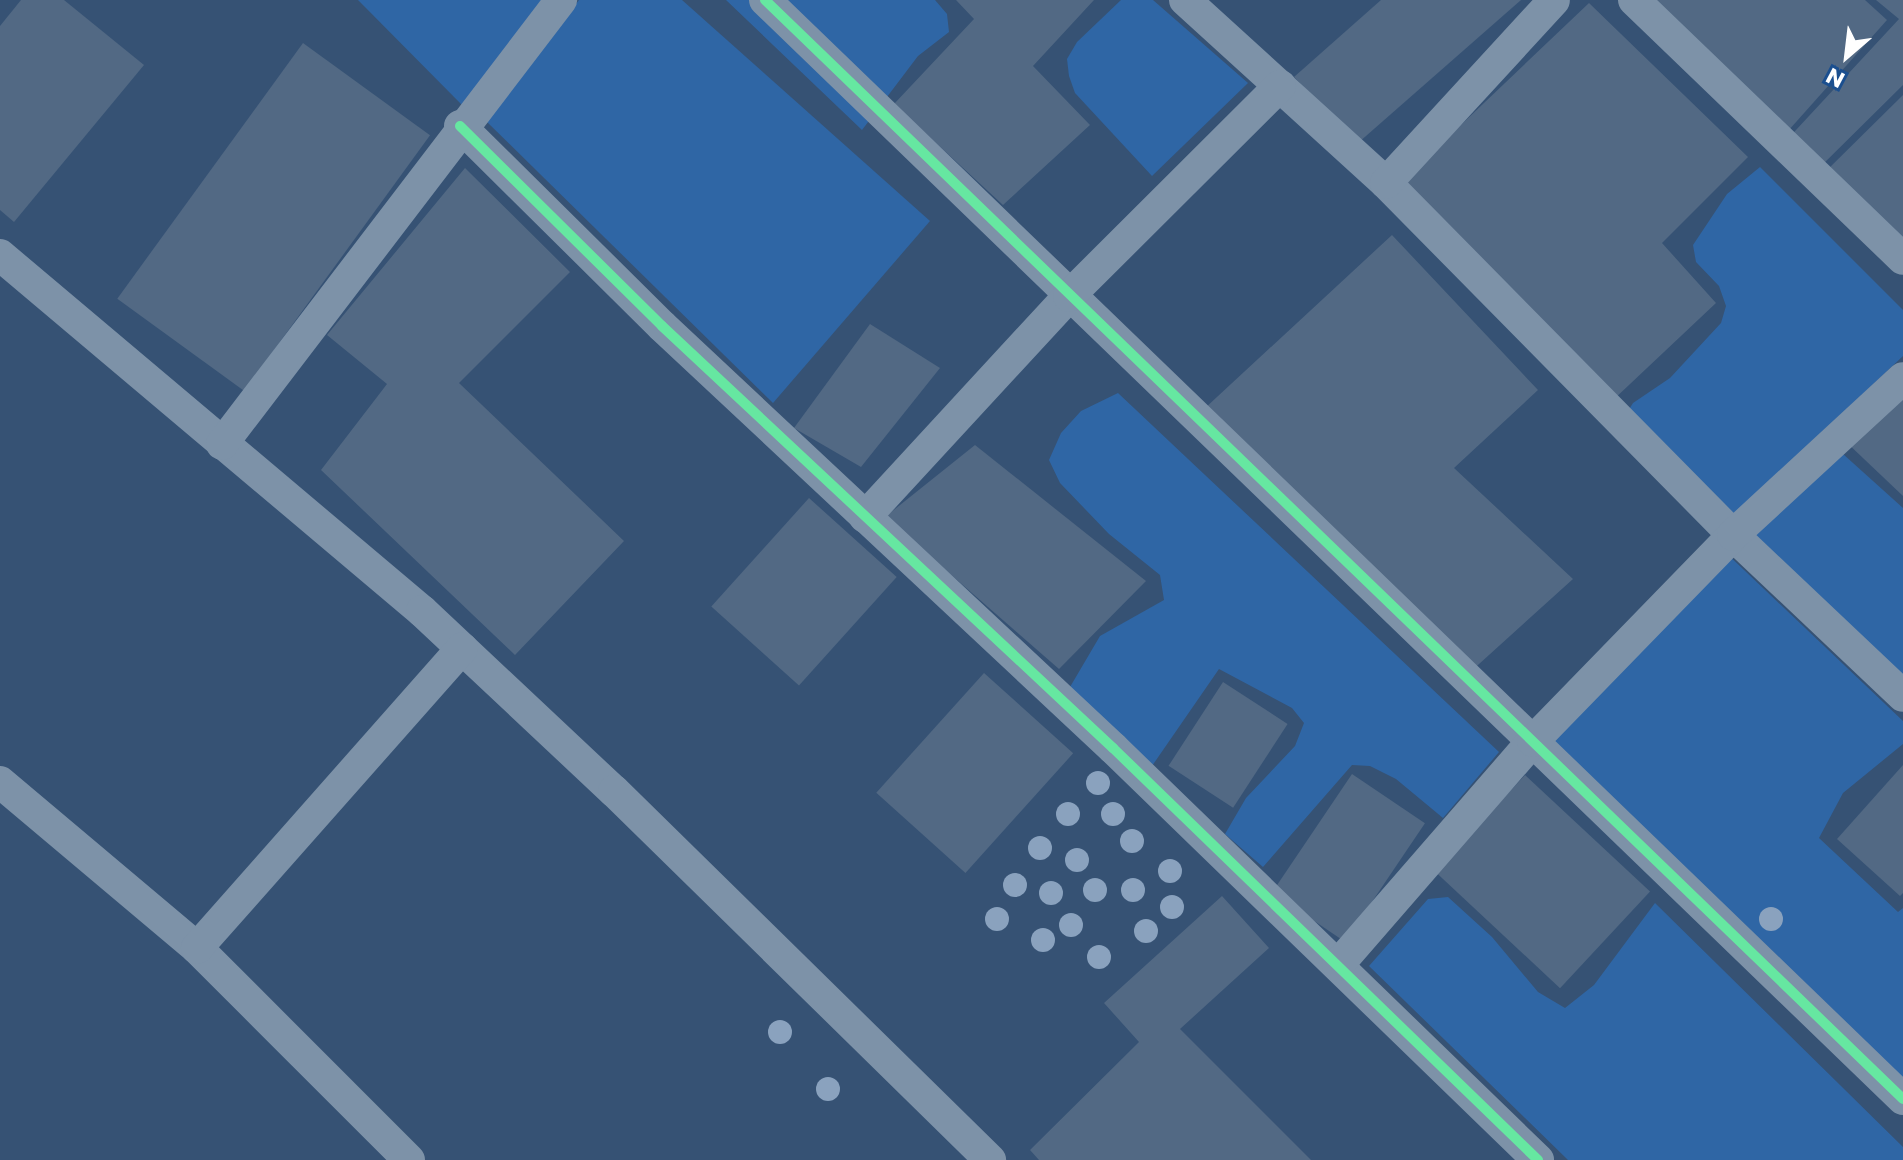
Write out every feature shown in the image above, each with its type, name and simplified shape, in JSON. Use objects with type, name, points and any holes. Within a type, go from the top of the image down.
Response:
[{"type":"street","points":[[222,444],[405,209],[460,126],[561,0]]},
{"type":"street","points":[[765,0],[1903,1099]]},
{"type":"street","points":[[1185,0],[1386,183],[1733,535],[1903,696]]},
{"type":"street","points":[[1386,183],[1461,107],[1554,0]]},
{"type":"street","points":[[1634,0],[1903,259]]},
{"type":"street","points":[[865,517],[1069,296],[1280,86]]},
{"type":"street","points":[[460,126],[1538,1160]]},
{"type":"street","points":[[0,255],[462,648],[990,1160]]},
{"type":"street","points":[[1338,965],[1533,741],[1733,535],[1903,378]]},
{"type":"street","points":[[197,948],[462,648]]},
{"type":"street","points":[[0,782],[197,948],[409,1160]]},
{"type":"shaded area","points":[[358,0],[544,0],[463,106]]},
{"type":"shaded area","points":[[579,0],[682,0],[930,221],[773,403],[486,121]]},
{"type":"shaded area","points":[[726,0],[935,0],[947,14],[949,32],[918,56],[862,130]]},
{"type":"shaded area","points":[[1121,0],[1153,0],[1248,83],[1152,176],[1075,93],[1069,76],[1067,59],[1077,42]]},
{"type":"shaded area","points":[[1760,167],[1903,310],[1903,356],[1725,524],[1623,419],[1633,403],[1670,378],[1721,323],[1726,306],[1719,286],[1696,262],[1693,245],[1727,194]]},
{"type":"shaded area","points":[[1118,393],[1499,752],[1443,818],[1396,779],[1370,766],[1352,765],[1263,867],[1225,834],[1246,798],[1295,746],[1304,723],[1292,708],[1219,669],[1152,766],[1070,687],[1100,636],[1164,600],[1160,575],[1109,534],[1060,483],[1049,460],[1061,433],[1081,411]]},
{"type":"shaded area","points":[[1833,445],[1903,508],[1903,694],[1738,539]]},
{"type":"shaded area","points":[[1723,550],[1903,721],[1903,744],[1843,793],[1819,838],[1898,912],[1903,908],[1903,1103],[1532,752]]},
{"type":"shaded area","points":[[1448,897],[1492,937],[1538,992],[1565,1008],[1594,985],[1655,903],[1903,1147],[1903,1160],[1568,1160],[1369,966],[1428,899]]},
{"type":"building","points":[[21,0],[64,0],[144,65],[14,222],[0,210],[0,26]]},
{"type":"building","points":[[956,0],[1094,0],[1033,66],[1090,125],[1003,205],[894,104],[974,19]]},
{"type":"building","points":[[1381,0],[1521,0],[1358,143],[1294,77]]},
{"type":"building","points":[[1636,0],[1865,0],[1887,20],[1780,140]]},
{"type":"building","points":[[1876,0],[1903,0],[1903,85],[1814,173],[1783,144],[1899,19]]},
{"type":"building","points":[[1589,3],[1748,157],[1662,243],[1716,303],[1612,401],[1402,181]]},
{"type":"building","points":[[303,43],[430,135],[244,391],[117,299]]},
{"type":"building","points":[[1903,95],[1903,254],[1821,176]]},
{"type":"building","points":[[465,168],[570,272],[459,383],[624,541],[515,655],[321,470],[387,384],[327,335]]},
{"type":"building","points":[[1392,235],[1538,390],[1454,468],[1573,579],[1468,674],[1204,409]]},
{"type":"building","points":[[870,324],[940,368],[861,467],[794,428]]},
{"type":"building","points":[[1903,383],[1903,496],[1844,440]]},
{"type":"building","points":[[975,445],[1146,581],[1059,669],[885,517]]},
{"type":"building","points":[[809,498],[897,577],[799,685],[711,606]]},
{"type":"building","points":[[984,673],[1073,753],[965,873],[876,793]]},
{"type":"building","points":[[1223,682],[1288,724],[1233,808],[1169,766]]},
{"type":"building","points":[[1903,765],[1903,893],[1900,896],[1837,839]]},
{"type":"building","points":[[1352,774],[1425,823],[1345,942],[1272,893]]},
{"type":"building","points":[[1525,775],[1650,892],[1560,988],[1435,872]]},
{"type":"building","points":[[1222,896],[1269,948],[1180,1029],[1311,1160],[1039,1160],[1030,1150],[1139,1042],[1104,1003]]},
{"type":"cycle path","points":[[765,0],[1903,1099]]},
{"type":"cycle path","points":[[460,126],[662,326],[1113,748],[1538,1160]]}]
